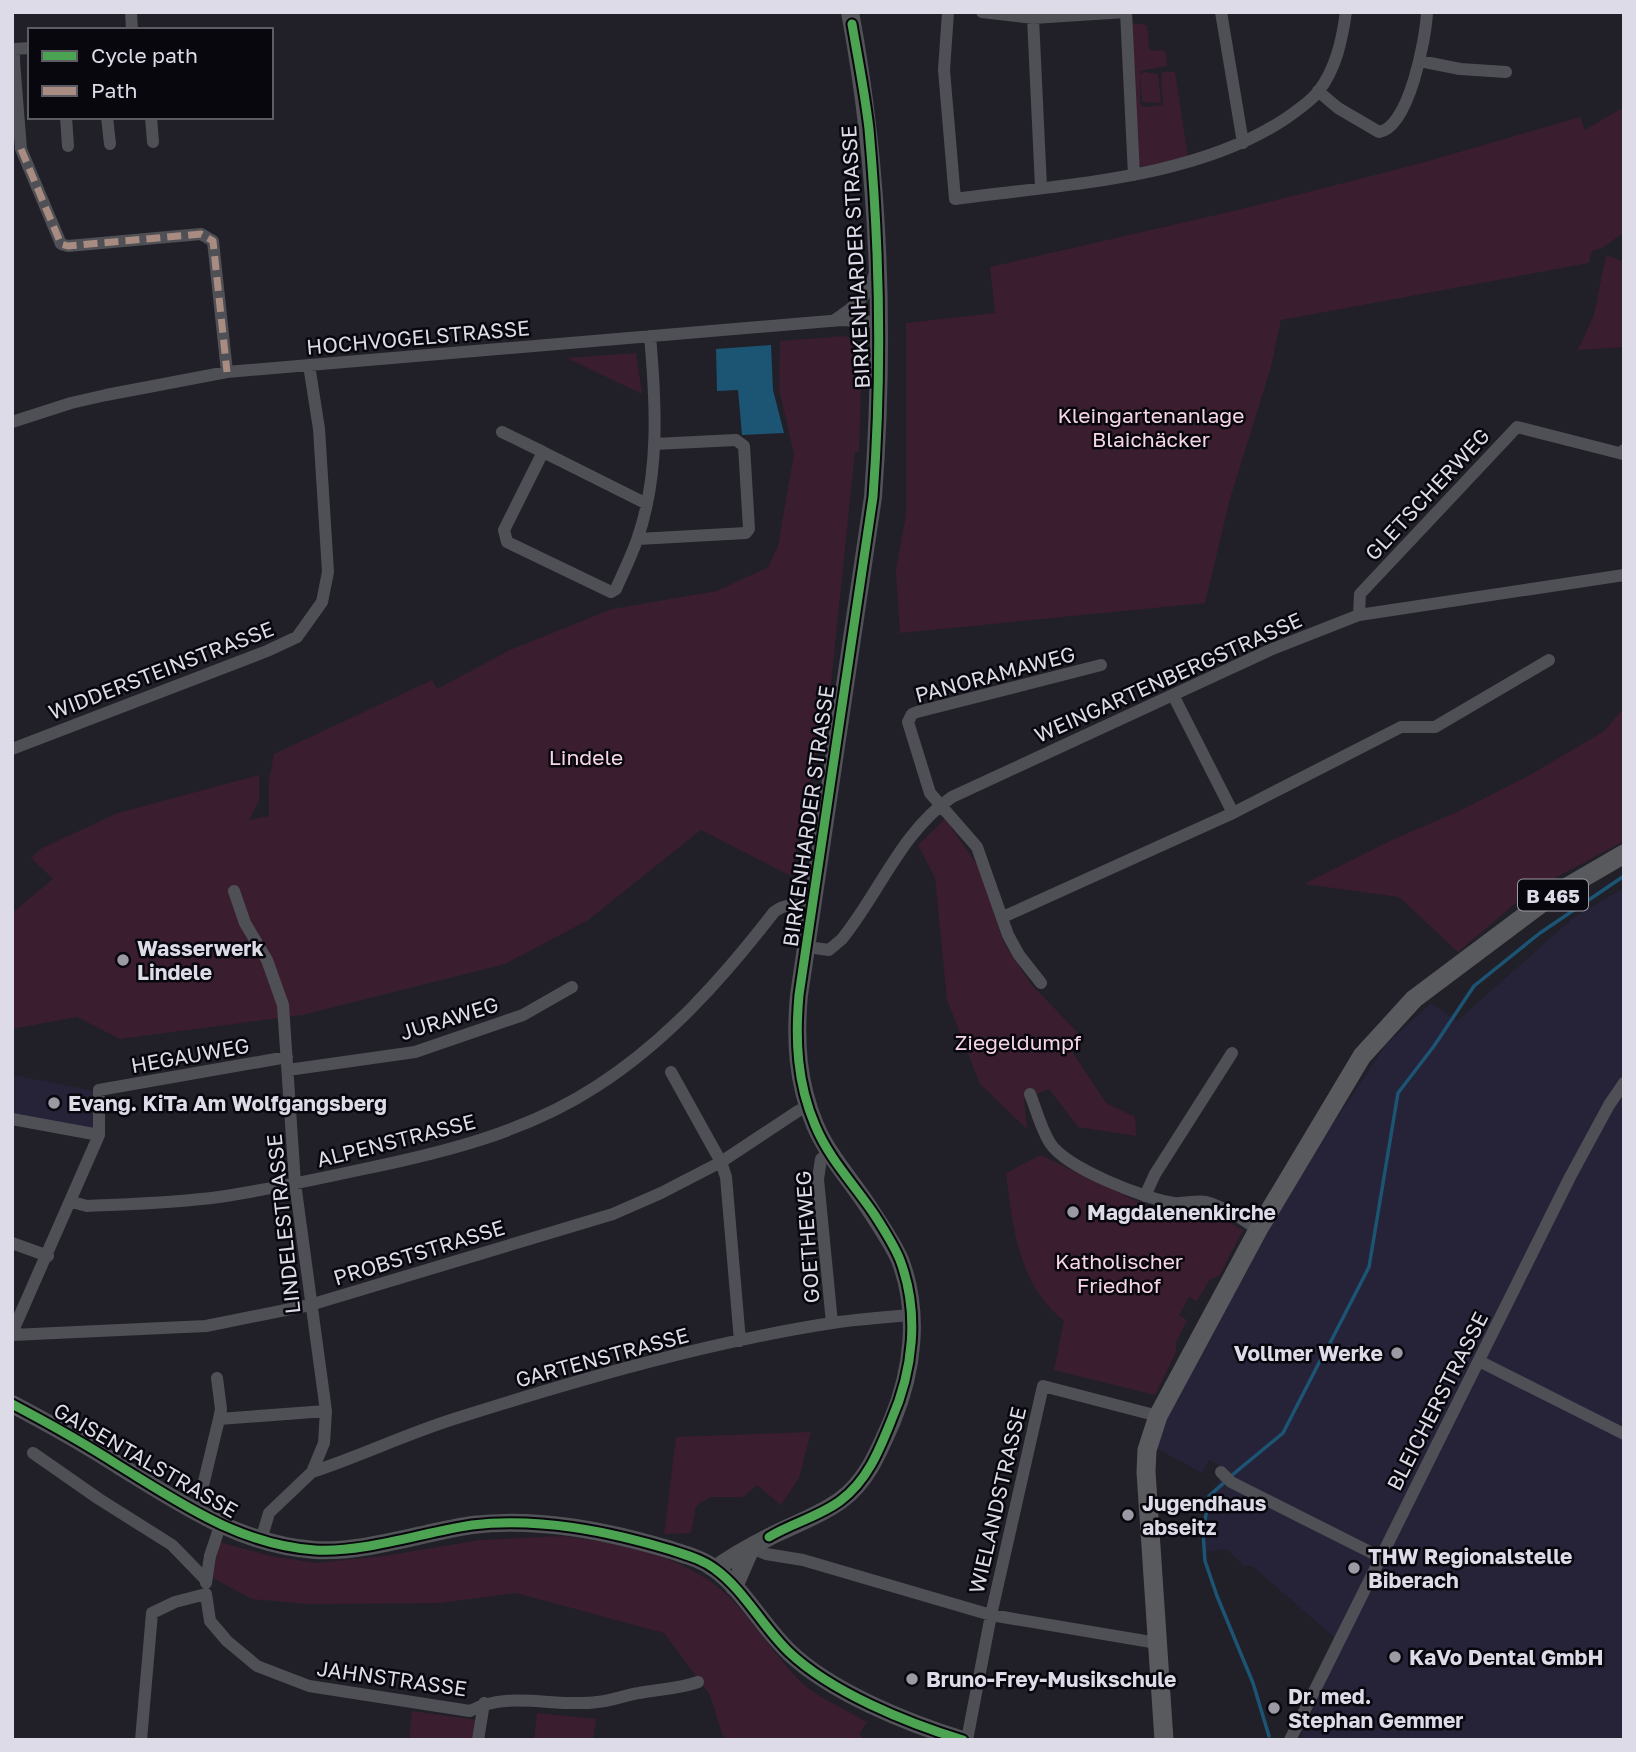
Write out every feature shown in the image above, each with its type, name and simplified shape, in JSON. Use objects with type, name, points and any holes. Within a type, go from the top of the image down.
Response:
[{"type":"main road","name":"BIRKENHARDER STRASSE","points":[[715,1569],[841,1501],[858,1484],[874,1463],[899,1403],[908,1370],[912,1338],[911,1314],[900,1260],[873,1213],[828,1153],[808,1106],[796,1050],[799,995],[873,497],[880,367],[869,126],[850,12]]},
{"type":"main road","name":"B 465","points":[[1164,1740],[1146,1460],[1150,1434],[1158,1416],[1258,1230],[1355,1067],[1398,1015],[1414,999],[1550,897],[1624,854]]},
{"type":"main road","name":"GAISENTALSTRASSE","points":[[12,1405],[102,1455],[194,1512],[261,1540],[317,1550],[384,1542],[474,1525],[552,1525],[608,1532],[697,1559],[715,1569],[734,1587],[803,1664],[838,1686],[902,1719],[965,1740]]},
{"type":"main road","points":[[734,1587],[751,1548]]},
{"type":"street","points":[[948,12],[944,79],[955,199],[1134,175],[1193,161],[1243,143],[1300,109],[1318,91],[1335,61],[1346,12]]},
{"type":"street","points":[[982,12],[1034,18],[1126,12],[1134,175]]},
{"type":"street","points":[[1221,12],[1243,143]]},
{"type":"street","points":[[1318,91],[1366,126],[1379,132],[1391,127],[1404,104],[1420,61],[1427,12]]},
{"type":"street","points":[[1034,18],[1041,187]]},
{"type":"street","points":[[13,55],[21,149],[61,244],[68,246],[201,234],[213,241],[227,372]]},
{"type":"street","points":[[1420,61],[1460,69],[1506,72]]},
{"type":"street","points":[[66,119],[68,146]]},
{"type":"street","points":[[107,119],[110,144]]},
{"type":"street","points":[[151,119],[153,142]]},
{"type":"street","name":"HOCHVOGELSTRASSE","points":[[831,321],[856,306],[871,287],[876,270]]},
{"type":"street","name":"HOCHVOGELSTRASSE","points":[[12,422],[106,394],[227,372],[831,321],[879,322]]},
{"type":"street","points":[[544,452],[504,530],[507,542],[611,592],[616,589],[638,539],[647,504],[654,444],[650,336]]},
{"type":"street","name":"WIDDERSTEINSTRASSE","points":[[12,749],[297,637],[322,602],[328,572],[319,429],[309,365]]},
{"type":"street","name":"GLETSCHERWEG","points":[[1359,615],[1360,594],[1517,427],[1623,454],[1624,450]]},
{"type":"street","points":[[502,432],[647,504]]},
{"type":"street","points":[[638,539],[746,533],[749,529],[744,446],[736,440],[654,444]]},
{"type":"street","name":"WEINGARTENBERGSTRASSE","points":[[807,947],[829,950],[842,939],[928,814],[952,797],[1270,650],[1359,615],[1624,575]]},
{"type":"street","points":[[1003,917],[1233,813],[1401,727],[1435,727],[1549,660]]},
{"type":"street","name":"PANORAMAWEG","points":[[940,806],[930,793],[908,728],[912,714],[1101,664]]},
{"type":"street","points":[[1172,695],[1233,813]]},
{"type":"street","points":[[940,806],[977,847],[1008,935],[1019,955],[1041,983]]},
{"type":"street","name":"LINDELESTRASSE","points":[[234,891],[244,923],[267,960],[283,1004],[295,1183],[326,1411],[324,1443],[312,1472],[269,1513],[261,1540]]},
{"type":"street","name":"ALPENSTRASSE","points":[[72,1202],[87,1206],[217,1197],[295,1183],[467,1145],[531,1121],[597,1086],[635,1059],[726,973],[781,906],[792,903],[814,907]]},
{"type":"street","name":"JURAWEG","points":[[288,1064],[415,1052],[523,1015],[572,987]]},
{"type":"street","points":[[1146,1196],[1155,1174],[1232,1053]]},
{"type":"street","name":"HEGAUWEG","points":[[99,1135],[99,1090],[288,1064]]},
{"type":"street","points":[[670,1072],[721,1162],[726,1177],[740,1341]]},
{"type":"street","name":"BLEICHERSTRASSE","points":[[1290,1740],[1577,1165],[1624,1083]]},
{"type":"street","points":[[1030,1094],[1051,1145],[1074,1163],[1146,1196],[1176,1203],[1205,1202],[1236,1215],[1258,1230]]},
{"type":"street","name":"PROBSTSTRASSE","points":[[12,1334],[206,1326],[310,1305],[613,1214],[721,1162],[808,1106]]},
{"type":"street","points":[[12,1119],[99,1135],[12,1334]]},
{"type":"street","name":"GOETHEWEG","points":[[828,1153],[821,1159],[818,1179],[832,1323]]},
{"type":"street","points":[[12,1243],[48,1256]]},
{"type":"street","name":"GARTENSTRASSE","points":[[312,1472],[454,1419],[634,1366],[832,1323],[911,1314]]},
{"type":"street","points":[[1479,1361],[1624,1434]]},
{"type":"street","points":[[194,1512],[200,1498],[221,1409],[217,1378]]},
{"type":"street","name":"WIELANDSTRASSE","points":[[965,1740],[1043,1386],[1158,1416]]},
{"type":"street","points":[[219,1419],[326,1411]]},
{"type":"street","points":[[33,1453],[172,1545],[206,1580]]},
{"type":"street","points":[[1221,1472],[1231,1482],[1380,1557]]},
{"type":"street","name":"JAHNSTRASSE","points":[[220,1525],[206,1580],[210,1621],[227,1642],[257,1666],[309,1686],[470,1711],[484,1703],[596,1703],[698,1682]]},
{"type":"street","points":[[751,1548],[766,1554],[803,1560],[991,1615],[1157,1643]]},
{"type":"street","points":[[141,1740],[152,1613],[175,1602],[206,1594]]},
{"type":"street","points":[[478,1740],[484,1703]]},
{"type":"shaded area","points":[[1624,888],[1624,1740],[1299,1740],[1342,1644],[1252,1566],[1244,1566],[1226,1549],[1206,1552],[1203,1533],[1209,1496],[1226,1469],[1209,1460],[1202,1473],[1154,1447],[1172,1407],[1315,1151],[1387,1043],[1431,1003],[1457,1021],[1573,918]]},
{"type":"shaded area","name":"Evang. KiTa Am Wolfgangsberg","points":[[14,1075],[95,1091],[96,1131],[12,1115]]},
{"type":"green space","points":[[1132,23],[1147,25],[1149,48],[1166,53],[1167,66],[1140,71],[1140,104],[1144,107],[1163,105],[1161,74],[1175,72],[1188,157],[1142,167],[1139,165]]},
{"type":"green space","points":[[1140,74],[1158,74],[1161,103],[1142,102]]},
{"type":"green space","name":"Kleingartenanlage Blaichäcker","points":[[1624,107],[1624,232],[1604,247],[1592,251],[1589,263],[1281,320],[1271,367],[1230,499],[1205,603],[900,633],[896,571],[906,514],[906,323],[995,313],[990,267],[1242,209],[1418,164],[1580,117],[1585,130]]},
{"type":"green space","points":[[1606,255],[1624,262],[1624,347],[1578,350],[1594,315]]},
{"type":"green space","name":"Lindele","points":[[846,336],[858,344],[862,355],[859,452],[855,452],[831,683],[791,876],[701,830],[588,920],[505,964],[302,1015],[120,1039],[77,1017],[12,1029],[12,913],[53,879],[31,858],[42,848],[118,813],[259,775],[259,800],[249,820],[269,816],[269,780],[274,754],[432,680],[437,689],[510,650],[612,609],[717,591],[768,567],[778,546],[794,454],[779,389],[780,341]]},
{"type":"green space","points":[[636,353],[642,394],[567,358]]},
{"type":"green space","points":[[1624,708],[1624,841],[1529,892],[1458,952],[1399,897],[1304,884],[1532,774],[1604,731]]},
{"type":"green space","name":"Ziegeldumpf","points":[[945,819],[979,867],[1003,941],[1031,984],[1080,1035],[1069,1047],[1106,1103],[1135,1117],[1136,1136],[1078,1127],[1049,1089],[1024,1099],[1027,1129],[980,1084],[947,1000],[935,878],[918,845]]},
{"type":"green space","name":"Katholischer Friedhof","points":[[1041,1155],[1157,1211],[1202,1208],[1243,1230],[1219,1276],[1210,1279],[1197,1301],[1189,1297],[1179,1315],[1187,1320],[1176,1342],[1176,1352],[1155,1395],[1054,1370],[1064,1321],[1049,1307],[1027,1273],[1015,1233],[1006,1173]]},
{"type":"green space","points":[[811,1432],[799,1478],[781,1505],[757,1485],[743,1497],[710,1497],[696,1506],[691,1533],[664,1534],[676,1437]]},
{"type":"green space","points":[[562,1536],[599,1541],[654,1554],[705,1578],[732,1600],[805,1686],[867,1722],[859,1734],[865,1740],[724,1740],[710,1695],[664,1633],[516,1593],[440,1603],[309,1604],[252,1599],[213,1578],[219,1542],[271,1556],[316,1563],[384,1556],[480,1540]]},
{"type":"green space","points":[[412,1711],[476,1720],[473,1740],[409,1740]]},
{"type":"green space","points":[[537,1713],[596,1719],[593,1740],[534,1740]]},
{"type":"water","points":[[771,345],[773,390],[784,433],[742,435],[738,390],[717,391],[716,349]]},
{"type":"waterway","points":[[1330,1343],[1369,1267],[1398,1093],[1434,1046],[1474,986],[1540,933],[1624,876]]},
{"type":"waterway","points":[[1231,1476],[1283,1433],[1323,1355]]},
{"type":"waterway","points":[[1226,1481],[1209,1496],[1203,1533],[1205,1561],[1253,1683],[1269,1736]]},
{"type":"marked path","points":[[21,149],[61,244],[68,246],[201,234],[213,241],[227,372]]},
{"type":"cycle path","points":[[769,1537],[832,1507],[865,1475],[899,1402],[911,1342],[910,1300],[900,1260],[874,1214],[835,1160],[815,1125],[801,1077],[797,1028],[799,995],[873,497],[876,451],[879,359],[876,221],[869,129],[852,24]]},
{"type":"cycle path","points":[[12,1404],[79,1441],[164,1494],[212,1520],[261,1540],[315,1550],[334,1550],[374,1545],[472,1525],[522,1523],[573,1527],[647,1543],[688,1556],[710,1566],[725,1578],[789,1652],[806,1667],[871,1705],[963,1740]]},
{"type":"place","name":"Wasserwerk Lindele","points":[[123,960]]},
{"type":"place","name":"Evang. KiTa Am Wolfgangsberg","points":[[54,1103]]},
{"type":"place","name":"Magdalenenkirche","points":[[1073,1212]]},
{"type":"place","name":"Vollmer Werke","points":[[1397,1353]]},
{"type":"place","name":"Jugendhaus abseitz","points":[[1128,1515]]},
{"type":"place","name":"THW Regionalstelle Biberach","points":[[1354,1568]]},
{"type":"place","name":"KaVo Dental GmbH","points":[[1395,1657]]},
{"type":"place","name":"Bruno-Frey-Musikschule","points":[[912,1679]]},
{"type":"place","name":"Dr. med. Stephan Gemmer","points":[[1274,1708]]}]
